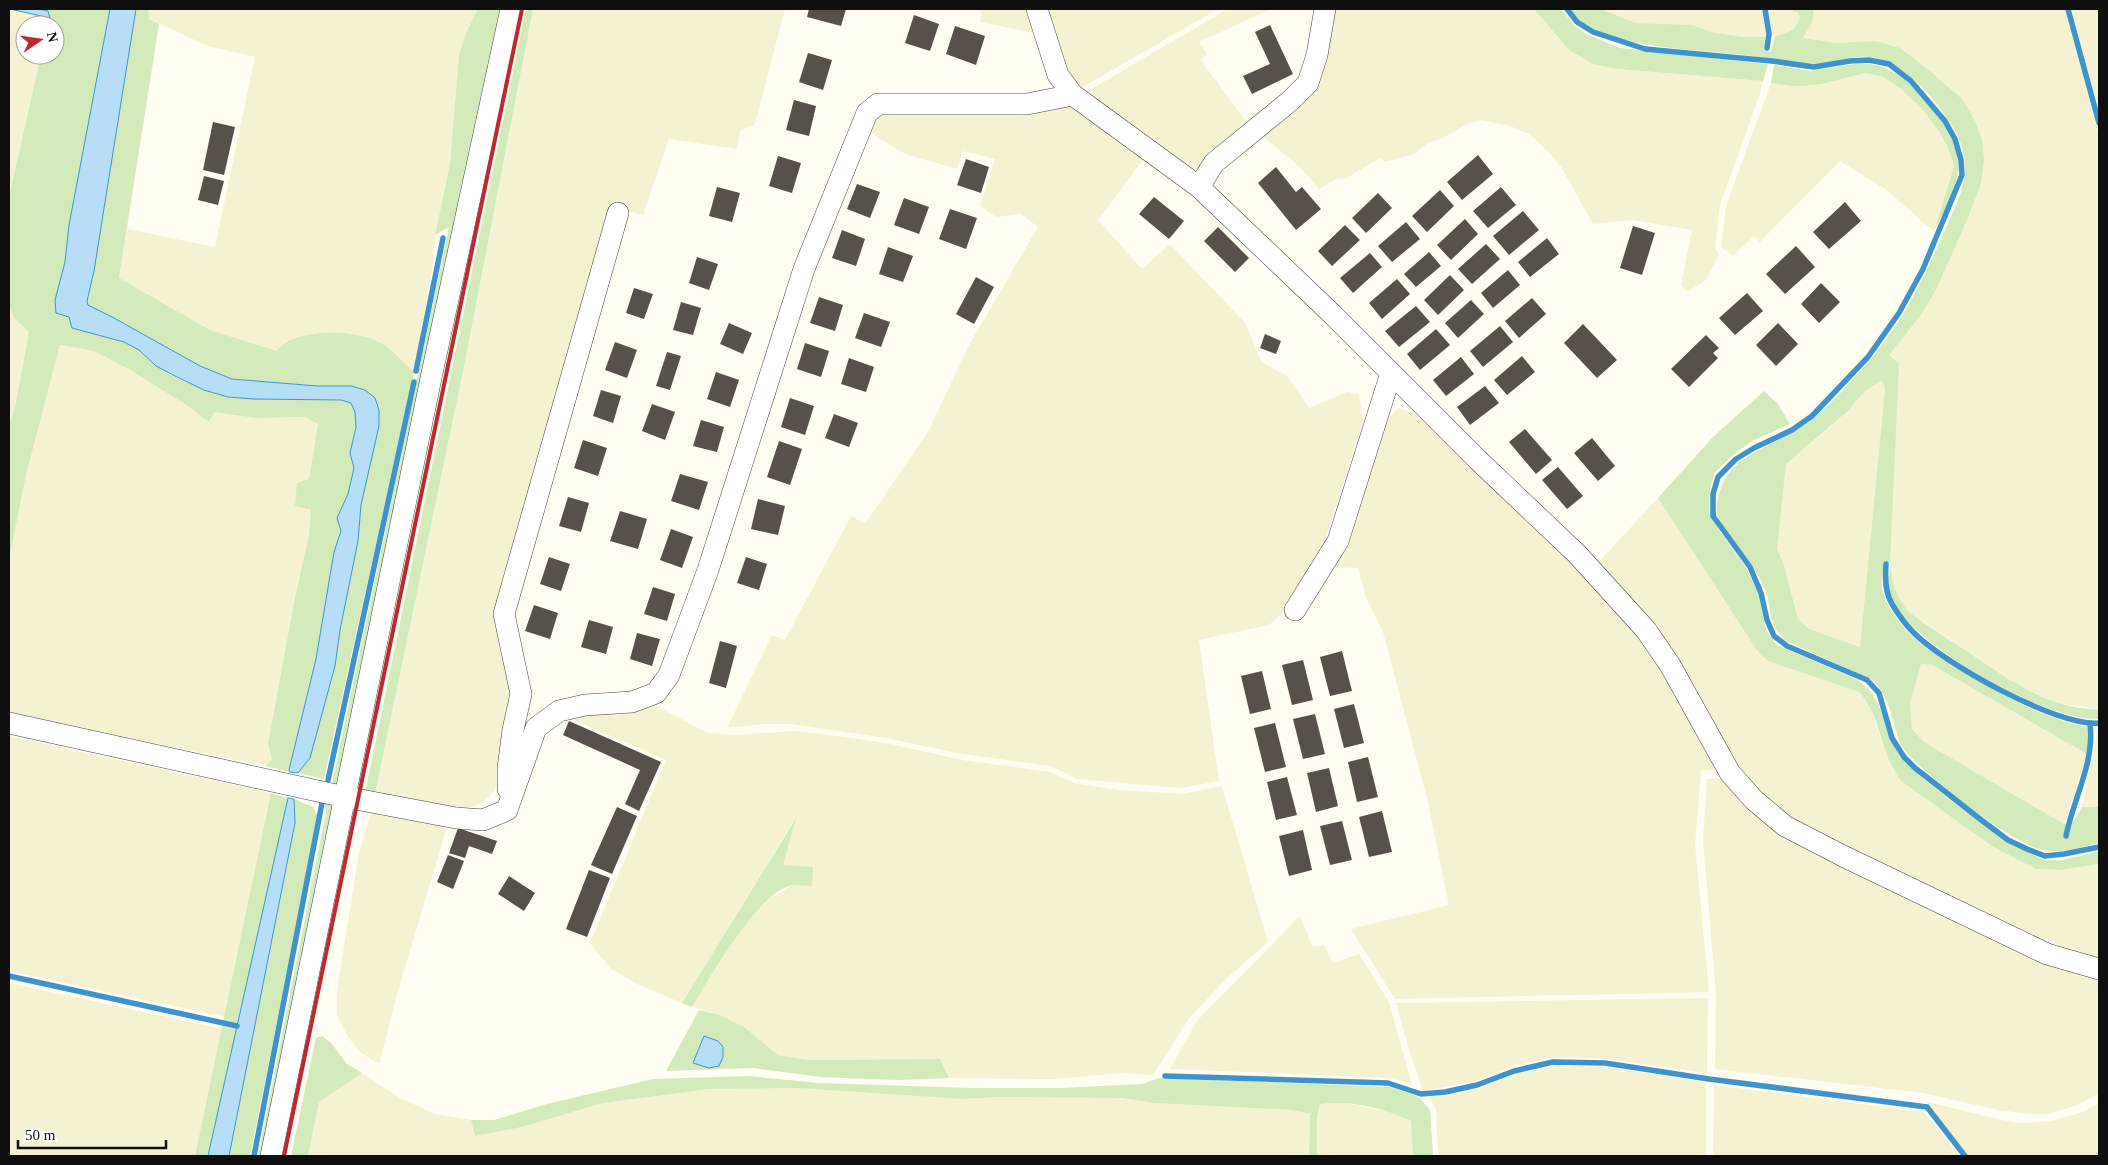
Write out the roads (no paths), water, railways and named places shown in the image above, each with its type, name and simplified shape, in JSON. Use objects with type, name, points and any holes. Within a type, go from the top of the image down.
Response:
[{"type":"street","points":[[271,1156],[431,378],[511,9]]},
{"type":"street","points":[[1037,9],[1058,74],[1073,95],[1198,187],[1332,314],[1478,460],[1577,554],[1646,630],[1670,665],[1730,773],[1754,800],[1785,826],[1842,856],[2047,954],[2099,969]]},
{"type":"street","points":[[1198,187],[1214,163],[1290,102],[1308,84],[1317,55],[1325,9]]},
{"type":"street","points":[[9,722],[345,797],[456,818],[483,820],[507,810],[536,728],[559,711],[585,705],[632,702],[656,693],[669,675],[708,570],[804,269],[867,113],[878,104],[1027,104],[1073,95]]},
{"type":"street","points":[[507,810],[508,768],[513,730],[522,694],[504,614],[618,213]]},
{"type":"street","points":[[1295,610],[1338,541],[1391,374]]},
{"type":"water","points":[[10,9],[39,9],[48,11],[49,15],[37,15]]},
{"type":"water","points":[[110,9],[136,9],[94,271],[87,301],[88,305],[200,366],[232,379],[317,386],[351,386],[365,390],[375,398],[379,410],[379,426],[361,505],[358,541],[340,630],[335,666],[310,758],[298,773],[290,772],[289,770],[316,659],[334,552],[341,531],[337,518],[348,494],[354,468],[350,453],[356,427],[355,412],[351,403],[341,400],[254,399],[228,397],[204,390],[156,366],[139,350],[124,342],[72,328],[69,317],[56,313],[55,300],[65,262],[69,225]]},
{"type":"water","points":[[288,798],[294,799],[295,823],[229,1156],[208,1156]]},
{"type":"water","points":[[704,1036],[718,1041],[723,1047],[723,1057],[719,1066],[709,1068],[693,1063]]},
{"type":"waterway","points":[[1567,9],[1577,22],[1593,32],[1645,49],[1772,61],[1814,67],[1869,60],[1889,64],[1911,81],[1945,121],[1955,139],[1961,160],[1962,175],[1923,269],[1899,313],[1868,357],[1812,416],[1792,430],[1736,459],[1718,477],[1713,494],[1713,516],[1750,567],[1761,593],[1767,620],[1774,636],[1787,646],[1867,680],[1879,693],[1892,738],[1904,757],[1915,768],[2008,840],[2027,849],[2045,856],[2099,847]]},
{"type":"waterway","points":[[1765,9],[1769,34],[1767,48]]},
{"type":"waterway","points":[[2068,9],[2099,123]]},
{"type":"waterway","points":[[416,371],[443,238]]},
{"type":"waterway","points":[[328,780],[414,382]]},
{"type":"waterway","points":[[1886,564],[1886,585],[1892,604],[1907,626],[1928,645],[1974,675],[2030,704],[2056,715],[2080,722],[2099,723]]},
{"type":"waterway","points":[[2066,836],[2086,767],[2091,738],[2090,724]]},
{"type":"waterway","points":[[254,1156],[322,803]]},
{"type":"waterway","points":[[9,976],[237,1026]]},
{"type":"waterway","points":[[1165,1076],[1388,1083],[1421,1094],[1445,1092],[1477,1085],[1514,1071],[1553,1062],[1605,1063],[1709,1079],[1927,1107],[1965,1156]]},
{"type":"railway","points":[[284,1156],[522,9]]}]
